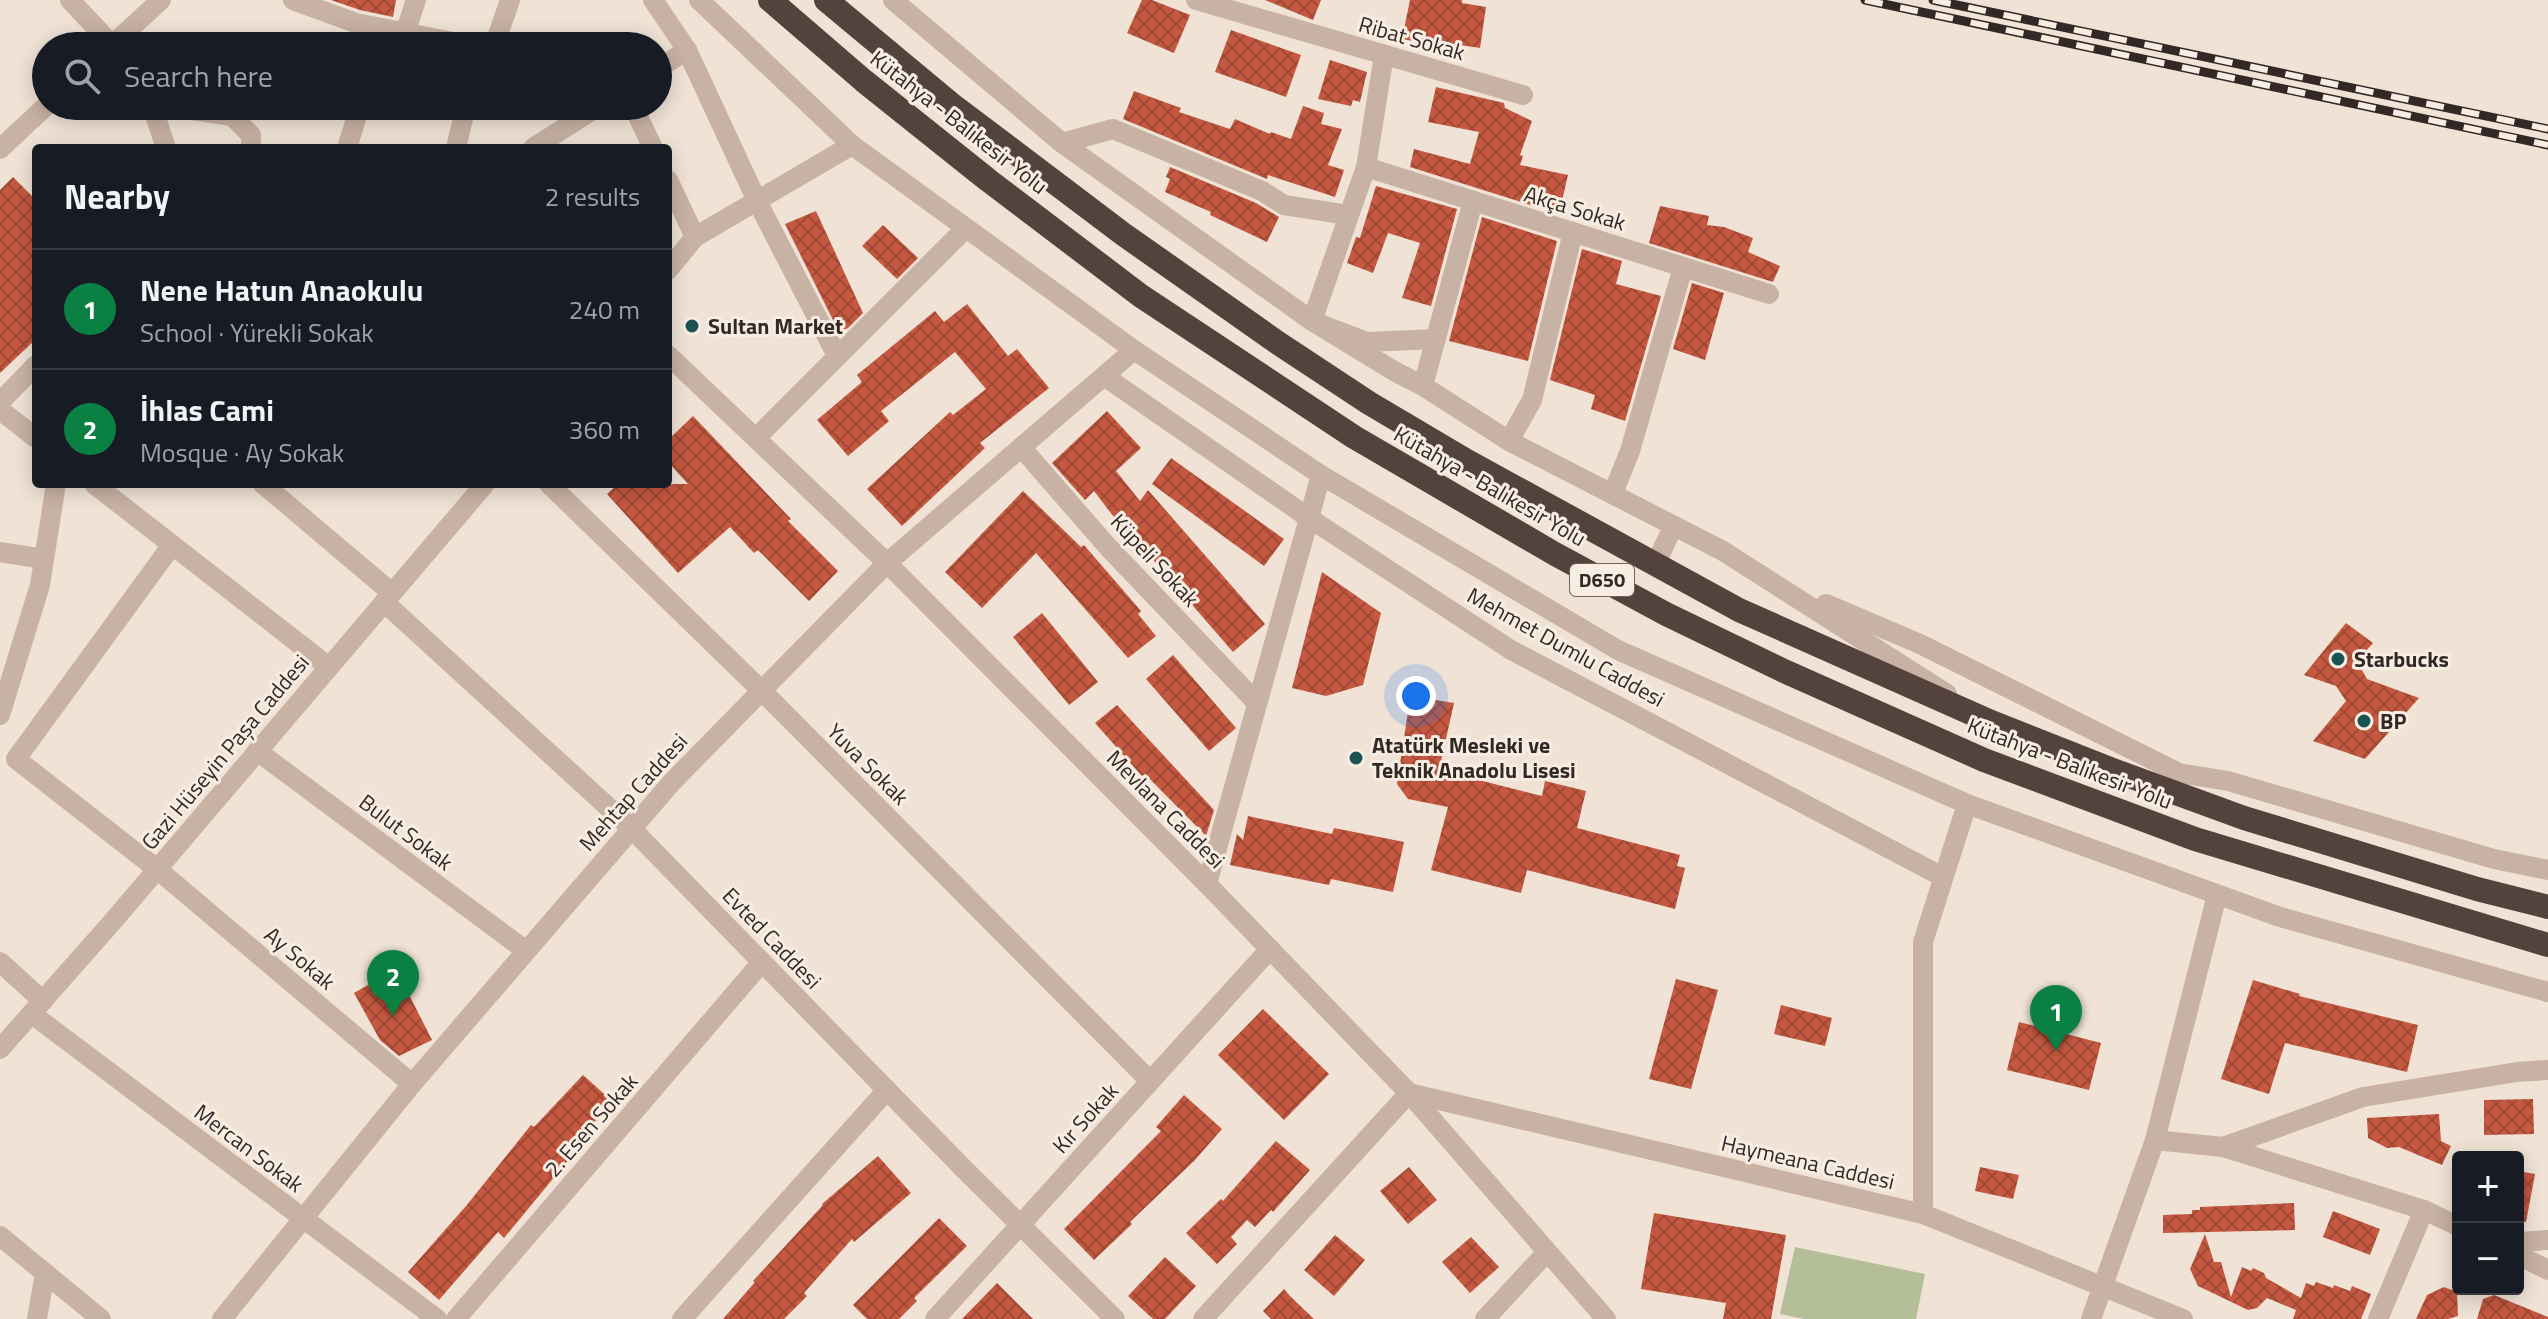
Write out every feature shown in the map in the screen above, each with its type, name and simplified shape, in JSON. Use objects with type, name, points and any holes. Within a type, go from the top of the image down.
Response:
[{"type":"highway","name":"Kütahya - Balıkesir Yolu","points":[[770,0],[864,81],[988,180],[1141,296],[1354,437],[1542,547],[1666,614],[1784,671],[1998,765],[2195,839],[2548,945]]},
{"type":"highway","name":"Kütahya - Balıkesir Yolu","points":[[826,0],[963,114],[1123,234],[1278,343],[1381,410],[1655,565],[1752,616],[1991,722],[2244,818],[2477,889],[2548,907]]},
{"type":"street","points":[[70,0],[99,32]]},
{"type":"street","points":[[126,32],[161,0]]},
{"type":"street","points":[[293,0],[356,23],[371,32]]},
{"type":"street","points":[[405,32],[416,0]]},
{"type":"street","points":[[499,32],[510,0]]},
{"type":"street","points":[[653,0],[687,50],[757,201],[837,356]]},
{"type":"street","points":[[699,0],[852,145],[1134,350],[1321,475],[1618,650],[1967,804],[2280,917],[2548,992]]},
{"type":"street","points":[[893,0],[1062,143],[1312,321],[1509,441],[1723,551],[1991,722]]},
{"type":"street","name":"Ribat Sokak","points":[[1196,0],[1523,95]]},
{"type":"street","points":[[672,60],[687,50]]},
{"type":"street","points":[[1312,321],[1366,167],[1384,55]]},
{"type":"street","points":[[0,149],[32,119]]},
{"type":"street","points":[[157,120],[165,144]]},
{"type":"street","points":[[236,120],[251,135],[251,144]]},
{"type":"street","points":[[348,144],[356,120]]},
{"type":"street","points":[[457,144],[463,120]]},
{"type":"street","points":[[539,144],[577,120]]},
{"type":"street","points":[[640,120],[651,144]]},
{"type":"street","points":[[1062,143],[1113,129],[1262,191],[1284,205],[1348,215]]},
{"type":"street","points":[[672,265],[695,237],[852,145]]},
{"type":"street","name":"Akça Sokak","points":[[1366,167],[1769,294]]},
{"type":"street","points":[[672,188],[695,237]]},
{"type":"street","points":[[1423,386],[1473,201]]},
{"type":"street","points":[[757,437],[966,228]]},
{"type":"street","points":[[1509,441],[1532,400],[1573,232]]},
{"type":"street","points":[[1613,493],[1630,451],[1683,267]]},
{"type":"street","points":[[1312,321],[1367,342],[1436,339]]},
{"type":"street","name":"Mehtap Caddesi","points":[[222,1319],[412,1084],[672,782],[887,563],[1134,350]]},
{"type":"street","name":"Mevlana Caddesi","points":[[672,359],[887,563],[1207,884],[1409,1093],[1606,1319]]},
{"type":"street","points":[[0,402],[32,369]]},
{"type":"street","name":"Mehmet Dumlu Caddesi","points":[[1104,376],[1309,518],[1511,650],[1943,877]]},
{"type":"street","points":[[0,410],[32,435]]},
{"type":"street","name":"Küpeli Sokak","points":[[1021,447],[1108,547],[1257,703]]},
{"type":"street","points":[[1207,884],[1321,475]]},
{"type":"street","points":[[0,715],[40,585],[55,488]]},
{"type":"street","points":[[99,488],[329,667]]},
{"type":"street","name":"Evted Caddesi","points":[[267,488],[631,828],[1115,1319]]},
{"type":"street","name":"Gazi Hüseyin Paşa Caddesi","points":[[0,1049],[482,488]]},
{"type":"street","name":"Yuva Sokak","points":[[553,488],[762,691],[1150,1081]]},
{"type":"street","points":[[1655,565],[1673,527]]},
{"type":"street","points":[[8,755],[172,545]]},
{"type":"street","points":[[0,552],[44,559]]},
{"type":"street","points":[[1771,580],[1920,644],[2179,773],[2228,781],[2494,859],[2548,870]]},
{"type":"street","name":"Bulut Sokak","points":[[257,751],[525,950]]},
{"type":"street","name":"Ay Sokak","points":[[8,755],[157,869],[412,1084]]},
{"type":"street","points":[[1923,1214],[1923,942],[1967,804]]},
{"type":"street","points":[[2091,1319],[2155,1140],[2217,895]]},
{"type":"street","name":"Kır Sokak","points":[[935,1319],[1270,949]]},
{"type":"street","name":"Mercan Sokak","points":[[0,962],[37,1008],[303,1218],[437,1319]]},
{"type":"street","name":"2. Esen Sokak","points":[[456,1319],[762,962]]},
{"type":"street","points":[[2223,1147],[2363,1097],[2517,1072],[2548,1070]]},
{"type":"street","points":[[682,1319],[887,1090]]},
{"type":"street","points":[[1203,1319],[1409,1093]]},
{"type":"street","name":"Haymeana Caddesi","points":[[1409,1093],[1923,1214],[2183,1319]]},
{"type":"street","points":[[2155,1140],[2223,1147],[2424,1210],[2452,1223]]},
{"type":"street","points":[[2378,1319],[2424,1210]]},
{"type":"street","points":[[0,1236],[101,1319]]},
{"type":"street","points":[[2524,1242],[2548,1240]]},
{"type":"street","points":[[1485,1319],[1547,1252]]},
{"type":"street","points":[[2524,1258],[2548,1270]]},
{"type":"street","points":[[37,1319],[45,1273]]},
{"type":"green space","points":[[1795,1247],[1925,1274],[1916,1319],[1804,1319],[1780,1314]]},
{"type":"building","points":[[331,0],[396,0],[393,17]]},
{"type":"building","points":[[1142,0],[1152,0],[1190,15],[1174,53],[1127,33]]},
{"type":"building","points":[[1265,0],[1321,0],[1313,20]]},
{"type":"building","points":[[1410,0],[1462,0],[1462,3],[1486,7],[1480,48],[1453,44],[1452,48],[1402,39]]},
{"type":"building","points":[[1231,30],[1301,55],[1286,97],[1215,72]]},
{"type":"building","points":[[1330,60],[1367,72],[1360,102],[1353,100],[1351,106],[1318,99]]},
{"type":"building","points":[[1436,87],[1504,103],[1505,108],[1532,121],[1520,155],[1523,156],[1520,165],[1568,175],[1559,214],[1410,167],[1414,149],[1470,164],[1479,132],[1428,122]]},
{"type":"building","points":[[1134,91],[1181,108],[1179,112],[1230,129],[1235,119],[1291,139],[1303,106],[1324,113],[1321,124],[1342,129],[1328,165],[1344,170],[1335,197],[1268,175],[1267,179],[1123,119]]},
{"type":"building","points":[[1170,167],[1256,203],[1279,217],[1267,242],[1165,192]]},
{"type":"building","points":[[13,177],[32,196],[32,343],[0,373],[0,190]]},
{"type":"building","points":[[1376,186],[1457,209],[1431,306],[1402,298],[1420,243],[1388,233],[1373,273],[1347,263],[1356,237],[1360,238]]},
{"type":"building","points":[[1660,206],[1709,216],[1707,225],[1724,227],[1753,238],[1748,252],[1780,266],[1773,282],[1649,243]]},
{"type":"building","points":[[816,211],[863,313],[848,328],[839,332],[785,224]]},
{"type":"building","points":[[1482,217],[1557,241],[1528,361],[1449,341]]},
{"type":"building","points":[[883,225],[918,258],[897,279],[862,246]]},
{"type":"building","points":[[1582,249],[1622,261],[1616,284],[1661,296],[1625,421],[1591,409],[1595,395],[1550,380]]},
{"type":"building","points":[[1692,283],[1724,293],[1705,360],[1673,349]]},
{"type":"building","points":[[967,304],[1008,356],[1017,349],[1049,388],[980,443],[985,448],[902,526],[867,489],[950,412],[953,415],[986,389],[955,352],[881,411],[889,421],[848,456],[817,420],[862,382],[857,375],[935,311],[944,322]]},
{"type":"building","points":[[1107,411],[1141,448],[1116,471],[1140,501],[1148,490],[1265,624],[1233,652],[1136,540],[1133,542],[1094,491],[1085,500],[1052,463]]},
{"type":"building","points":[[693,416],[838,571],[809,601],[758,550],[754,553],[730,527],[678,573],[607,494],[614,488],[672,488],[672,484],[688,484],[672,466],[672,436]]},
{"type":"building","points":[[1171,458],[1284,539],[1264,566],[1152,484]]},
{"type":"building","points":[[1023,491],[1081,547],[1084,545],[1141,611],[1138,614],[1156,636],[1128,658],[1036,553],[982,608],[945,572]]},
{"type":"building","points":[[1322,572],[1381,613],[1363,685],[1326,696],[1292,688]]},
{"type":"building","points":[[1042,613],[1098,682],[1069,705],[1013,637]]},
{"type":"building","name":"BP","points":[[2346,623],[2373,643],[2357,661],[2367,679],[2419,698],[2365,759],[2313,741],[2346,701],[2336,686],[2304,675]]},
{"type":"building","points":[[1173,655],[1236,728],[1209,751],[1146,679]]},
{"type":"building","points":[[1424,698],[1454,703],[1439,770],[1542,796],[1545,781],[1586,791],[1577,828],[1680,855],[1677,866],[1685,868],[1675,909],[1527,870],[1521,893],[1431,870],[1448,807],[1408,799],[1397,784],[1409,705]]},
{"type":"building","points":[[1117,705],[1214,810],[1206,836],[1145,774],[1142,776],[1095,723]]},
{"type":"building","points":[[1248,816],[1332,834],[1334,828],[1404,842],[1393,892],[1331,879],[1329,885],[1230,865],[1237,834],[1243,840]]},
{"type":"building","points":[[396,969],[432,1040],[399,1056],[380,1040],[354,993]]},
{"type":"building","points":[[1676,979],[1718,990],[1691,1089],[1649,1079]]},
{"type":"building","points":[[2253,980],[2299,996],[2418,1025],[2407,1072],[2285,1043],[2269,1094],[2221,1079]]},
{"type":"building","points":[[1781,1005],[1832,1018],[1825,1046],[1774,1034]]},
{"type":"building","points":[[1263,1009],[1329,1074],[1284,1120],[1218,1055]]},
{"type":"building","points":[[2019,1022],[2101,1043],[2089,1090],[2007,1070]]},
{"type":"building","points":[[583,1075],[613,1102],[565,1154],[570,1158],[504,1238],[498,1232],[439,1300],[408,1272],[531,1125],[534,1127]]},
{"type":"building","points":[[1184,1095],[1222,1129],[1094,1260],[1064,1229],[1161,1131],[1156,1127]]},
{"type":"building","points":[[2533,1099],[2534,1134],[2484,1135],[2484,1100]]},
{"type":"building","points":[[2439,1114],[2441,1141],[2451,1146],[2442,1165],[2399,1147],[2387,1148],[2368,1138],[2367,1118]]},
{"type":"building","points":[[1276,1141],[1310,1170],[1273,1212],[1271,1210],[1255,1227],[1247,1220],[1231,1237],[1237,1244],[1217,1264],[1186,1233],[1221,1199],[1223,1201]]},
{"type":"building","points":[[878,1156],[911,1193],[854,1242],[852,1239],[804,1293],[807,1296],[784,1319],[723,1319],[822,1204]]},
{"type":"building","points":[[1409,1167],[1437,1200],[1408,1224],[1380,1191]]},
{"type":"building","points":[[1980,1167],[2019,1175],[2013,1199],[1975,1191]]},
{"type":"building","points":[[2524,1172],[2535,1174],[2524,1222]]},
{"type":"building","points":[[2294,1203],[2295,1230],[2163,1233],[2163,1215],[2192,1214],[2192,1210],[2200,1210],[2200,1207]]},
{"type":"building","points":[[2333,1211],[2380,1229],[2370,1255],[2323,1237]]},
{"type":"building","points":[[1654,1213],[1786,1235],[1771,1319],[1723,1319],[1726,1303],[1641,1289]]},
{"type":"building","points":[[939,1218],[967,1246],[914,1298],[917,1301],[899,1319],[867,1319],[853,1305]]},
{"type":"building","points":[[2205,1234],[2214,1262],[2221,1262],[2231,1297],[2242,1267],[2251,1271],[2253,1268],[2301,1298],[2306,1283],[2314,1286],[2316,1282],[2350,1291],[2352,1286],[2371,1294],[2361,1319],[2293,1319],[2296,1310],[2267,1298],[2257,1308],[2248,1310],[2198,1286],[2190,1269]]},
{"type":"building","points":[[1335,1235],[1365,1260],[1334,1296],[1304,1270]]},
{"type":"building","points":[[1471,1237],[1499,1267],[1470,1293],[1442,1262]]},
{"type":"building","points":[[1165,1257],[1196,1286],[1165,1319],[1153,1319],[1128,1296]]},
{"type":"building","points":[[997,1283],[1033,1319],[962,1319]]},
{"type":"building","points":[[2444,1287],[2452,1290],[2452,1295],[2457,1295],[2458,1316],[2416,1319],[2427,1295]]},
{"type":"building","points":[[1284,1289],[1314,1319],[1271,1319],[1263,1311]]},
{"type":"building","points":[[2494,1295],[2548,1319],[2477,1319],[2483,1299]]},
{"type":"railway","points":[[1865,0],[2548,145]]},
{"type":"railway","points":[[1933,0],[2548,129]]},
{"type":"place","name":"Sultan Market","points":[[692,326]]},
{"type":"place","name":"Starbucks","points":[[2338,659]]},
{"type":"place","name":"BP","points":[[2364,721]]},
{"type":"place","name":"Atatürk Mesleki ve Teknik Anadolu Lisesi","points":[[1356,758]]},
{"type":"place","name":"İhlas Cami","points":[[393,1016]]},
{"type":"place","name":"Nene Hatun Anaokulu","points":[[2056,1051]]}]
